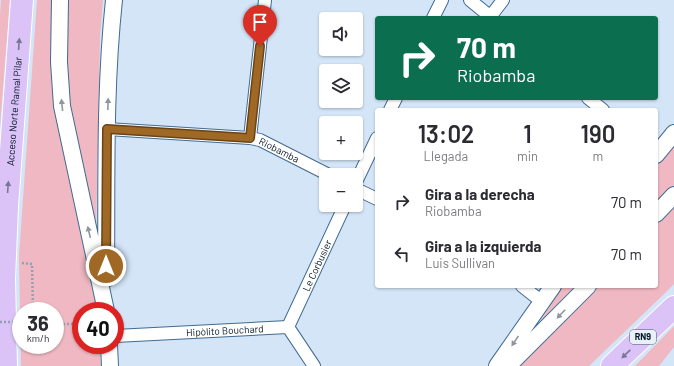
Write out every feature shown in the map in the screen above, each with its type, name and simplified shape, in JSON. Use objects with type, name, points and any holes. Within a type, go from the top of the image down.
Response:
[{"type":"highway","name":"Acceso Norte Ramal Pilar","points":[[6,366],[4,280],[7,206],[22,0]]},
{"type":"highway","name":"RN9","points":[[612,366],[674,307]]},
{"type":"street","points":[[60,0],[62,106],[104,302]]},
{"type":"street","points":[[106,302],[107,129],[111,32],[114,0]]},
{"type":"street","points":[[250,138],[265,0]]},
{"type":"street","points":[[434,16],[442,0]]},
{"type":"street","points":[[470,0],[490,16]]},
{"type":"street","points":[[492,16],[503,0]]},
{"type":"street","points":[[590,100],[600,108]]},
{"type":"street","name":"Riobamba","points":[[107,129],[250,138],[260,140],[319,170]]},
{"type":"street","points":[[658,152],[674,133]]},
{"type":"street","points":[[363,168],[375,142]]},
{"type":"street","points":[[363,192],[375,198]]},
{"type":"street","points":[[658,212],[674,195]]},
{"type":"street","name":"Le Corbusier","points":[[288,327],[342,212]]},
{"type":"street","points":[[525,288],[541,301]]},
{"type":"street","points":[[497,366],[551,288]]},
{"type":"street","points":[[508,366],[586,288]]},
{"type":"street","points":[[288,327],[314,366]]},
{"type":"street","name":"Hipòlito Bouchard","points":[[124,336],[288,327]]},
{"type":"street","points":[[109,354],[110,366]]},
{"type":"path","points":[[22,270],[22,263],[32,264],[33,302]]},
{"type":"path","points":[[0,322],[12,322]]},
{"type":"shaded area","points":[[1,0],[10,0],[0,127],[0,16]]},
{"type":"shaded area","points":[[37,0],[55,0],[97,302],[72,302],[72,354],[100,354],[101,366],[21,366],[21,354],[64,354],[64,302],[20,302],[19,256]]},
{"type":"shaded area","points":[[67,0],[103,0],[100,36],[96,235],[71,122],[66,81]]},
{"type":"shaded area","points":[[674,144],[674,187],[658,203],[658,163]]},
{"type":"shaded area","points":[[674,207],[674,284],[589,366],[516,366],[592,288],[658,288],[658,222]]},
{"type":"shaded area","points":[[562,288],[574,288],[532,334]]},
{"type":"shaded area","points":[[674,326],[674,347],[659,366],[635,366]]},
{"type":"route","points":[[106,266],[107,129],[250,138],[260,46]]}]
